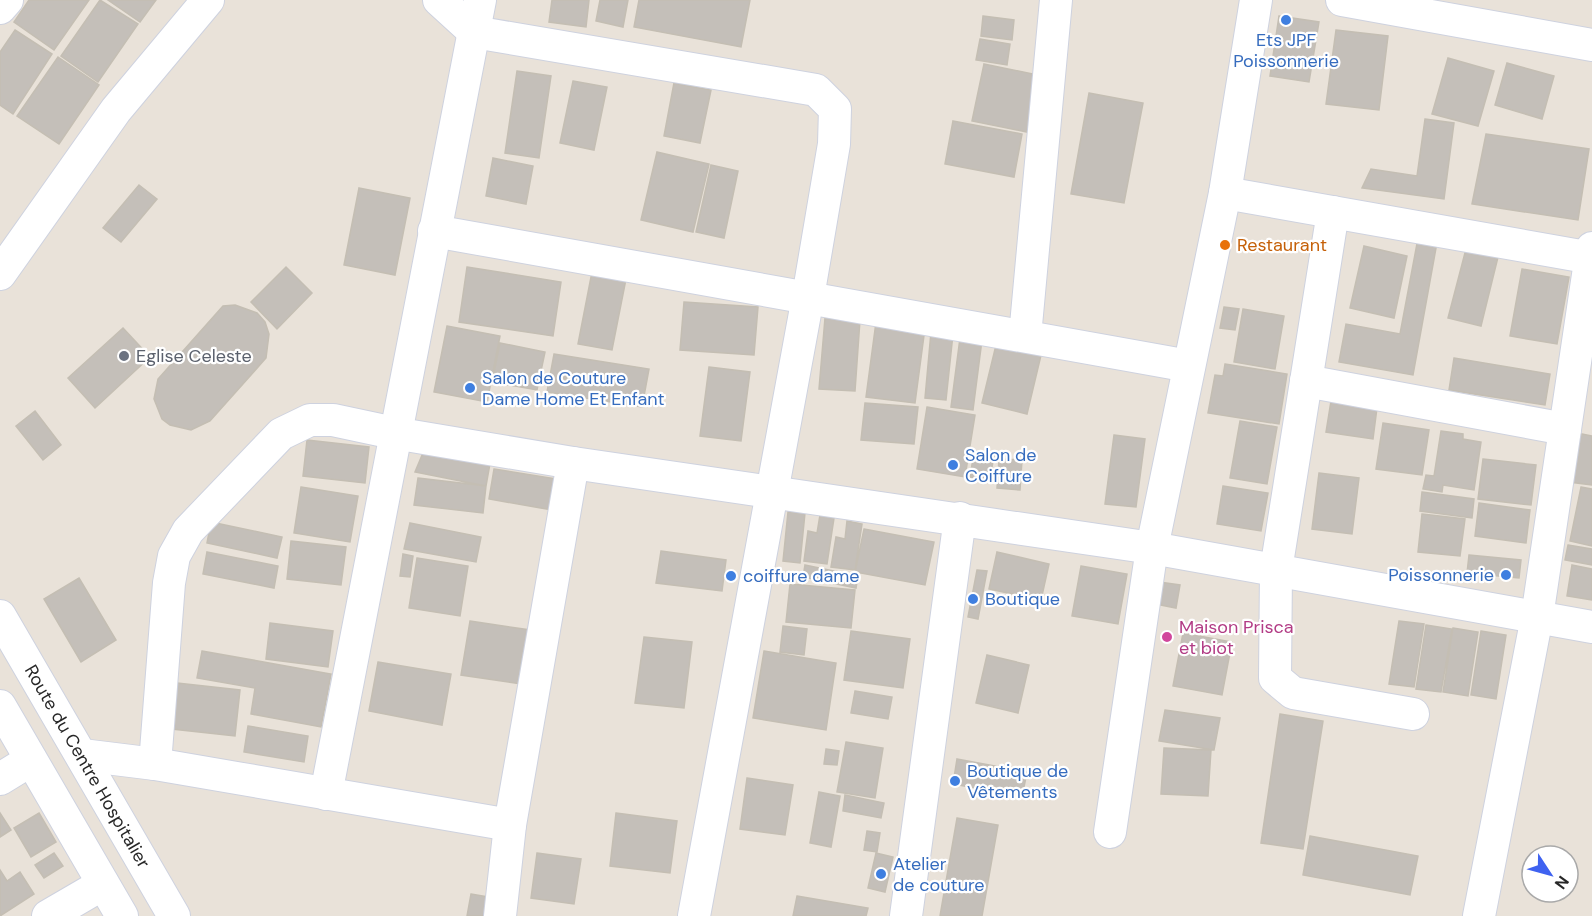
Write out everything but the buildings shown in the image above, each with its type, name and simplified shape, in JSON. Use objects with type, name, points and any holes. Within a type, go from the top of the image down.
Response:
[{"type":"street","points":[[0,9],[7,0]]},
{"type":"street","points":[[0,274],[116,110],[208,0]]},
{"type":"street","points":[[440,0],[474,32],[816,90],[835,109],[834,144],[808,297],[694,916]]},
{"type":"street","points":[[326,794],[394,433],[480,0]]},
{"type":"street","points":[[1025,336],[1056,0]]},
{"type":"street","points":[[1110,832],[1152,548],[1225,194],[1256,0]]},
{"type":"street","points":[[1342,0],[1592,45]]},
{"type":"street","points":[[1225,194],[1591,254],[1537,617],[1479,916]]},
{"type":"street","points":[[1333,212],[1276,570],[1275,678],[1293,693],[1413,714]]},
{"type":"street","points":[[435,231],[1189,366]]},
{"type":"street","points":[[1306,381],[1565,429]]},
{"type":"street","points":[[155,764],[169,583],[174,556],[188,531],[281,434],[310,420],[333,420],[394,433],[573,463],[772,490],[1152,548],[1592,627]]},
{"type":"street","points":[[500,916],[510,825],[573,463]]},
{"type":"street","points":[[906,916],[960,518]]},
{"type":"street","name":"Route du Centre Hospitalier","points":[[0,616],[174,916]]},
{"type":"street","points":[[0,706],[122,916]]},
{"type":"street","points":[[82,755],[155,764],[510,825]]},
{"type":"street","points":[[0,779],[31,760]]},
{"type":"street","points":[[48,916],[103,884]]},
{"type":"place","name":"Ets JPF Poissonnerie","points":[[1286,20]]},
{"type":"place","name":"Restaurant","points":[[1225,245]]},
{"type":"place","name":"Eglise Celeste","points":[[124,356]]},
{"type":"place","name":"Salon de Couture Dame Home Et Enfant","points":[[470,388]]},
{"type":"place","name":"Salon de Coiffure","points":[[953,465]]},
{"type":"place","name":"Poissonnerie","points":[[1506,575]]},
{"type":"place","name":"coiffure dame","points":[[731,576]]},
{"type":"place","name":"Boutique","points":[[973,599]]},
{"type":"place","name":"Maison Prisca et biot","points":[[1167,637]]},
{"type":"place","name":"Boutique de Vêtements","points":[[955,781]]},
{"type":"place","name":"Atelier de couture","points":[[881,874]]}]
